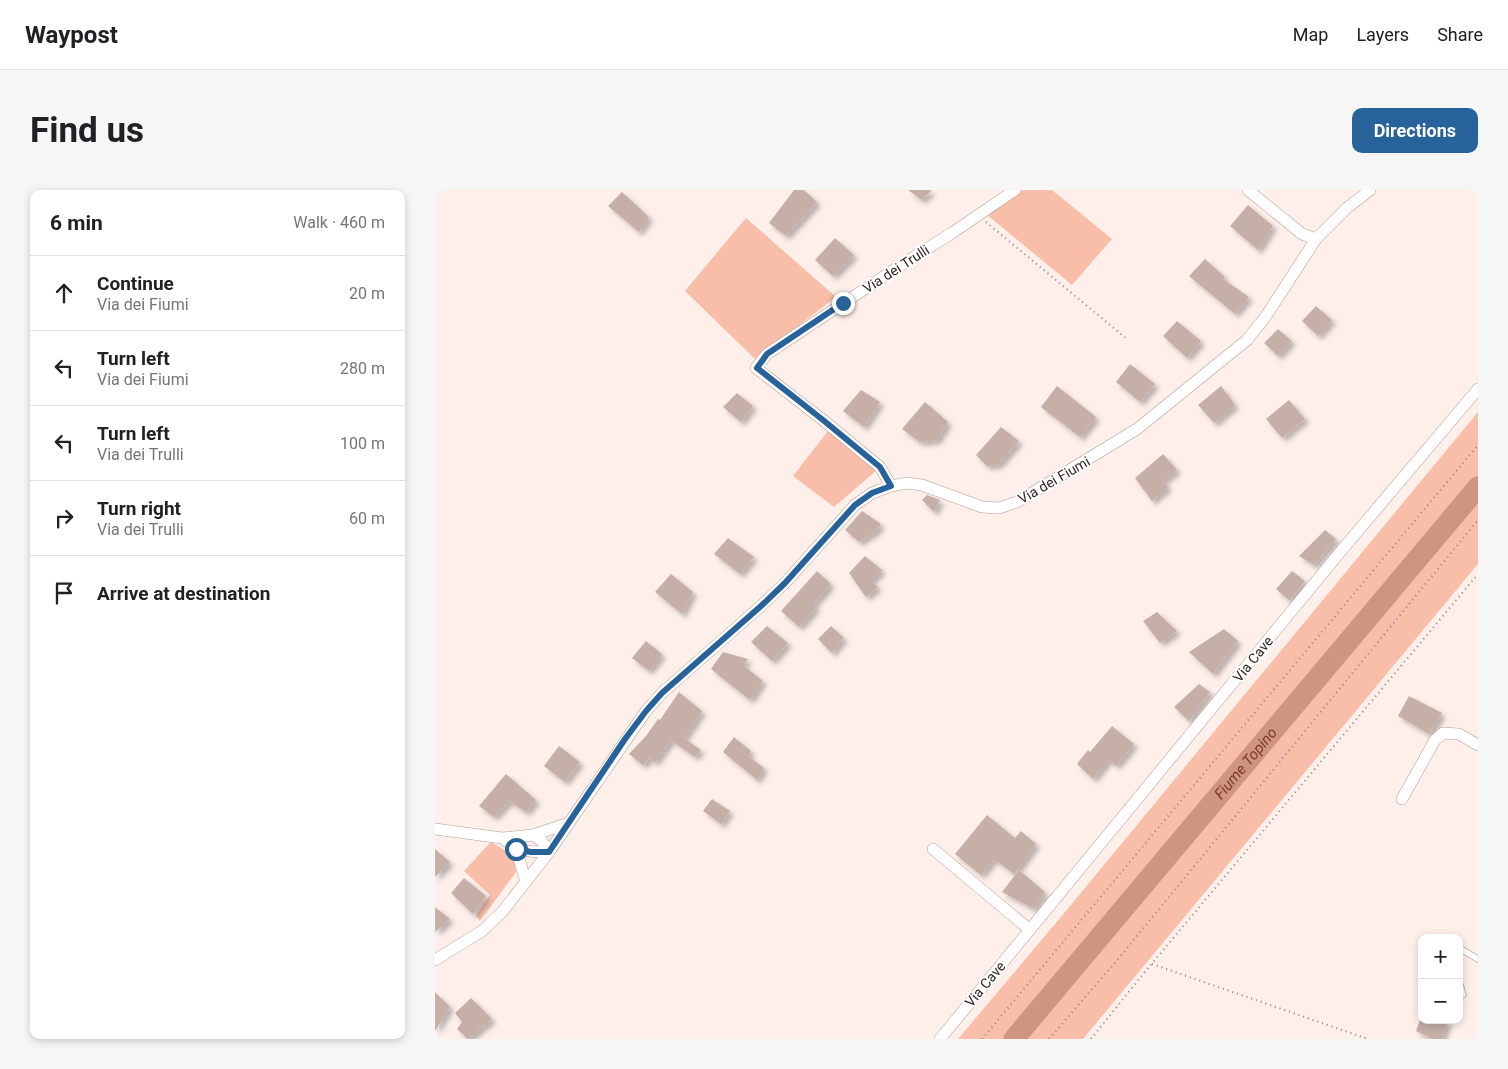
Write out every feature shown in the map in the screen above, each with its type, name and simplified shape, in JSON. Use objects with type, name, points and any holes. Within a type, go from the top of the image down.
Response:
[{"type":"street","name":"Via dei Trulli","points":[[891,486],[880,467],[757,368],[767,354],[1015,190]]},
{"type":"street","points":[[1248,190],[1301,234],[1316,239]]},
{"type":"street","name":"Via dei Fiumi","points":[[435,960],[482,931],[503,911],[549,852],[646,711],[662,693],[785,583],[855,505],[872,493],[891,486],[907,483],[922,486],[982,507],[999,508],[1017,502],[1137,429],[1247,340],[1266,316],[1316,239],[1347,208],[1370,190]]},
{"type":"street","name":"Via Cave","points":[[940,1039],[1341,551],[1478,389]]},
{"type":"street","points":[[1402,799],[1435,740],[1443,733],[1459,734],[1478,745]]},
{"type":"street","points":[[435,828],[502,838],[533,835],[569,823]]},
{"type":"street","points":[[533,835],[542,841],[549,852]]},
{"type":"street","points":[[502,838],[516,849],[531,852],[549,852]]},
{"type":"street","points":[[516,849],[526,882]]},
{"type":"street","points":[[933,849],[1030,930]]},
{"type":"lane","points":[[1463,950],[1478,959]]},
{"type":"path","points":[[977,215],[1127,339]]},
{"type":"path","points":[[982,1039],[1478,445]]},
{"type":"path","points":[[1049,1039],[1119,958],[1478,520]]},
{"type":"path","points":[[1091,1039],[1151,964],[1478,574]]},
{"type":"path","points":[[1151,964],[1368,1039]]},
{"type":"shaded area","points":[[1023,190],[1052,190],[1112,239],[1072,285],[986,214]]},
{"type":"shaded area","points":[[746,218],[836,297],[755,359],[685,291]]},
{"type":"shaded area","points":[[1478,412],[1478,564],[1083,1039],[958,1039],[1061,917]]},
{"type":"shaded area","points":[[828,431],[877,470],[834,507],[793,476]]},
{"type":"shaded area","points":[[491,842],[513,855],[516,872],[480,921],[476,916],[490,895],[464,871]]},
{"type":"building","points":[[794,190],[804,190],[817,202],[786,236],[769,223]]},
{"type":"building","points":[[908,190],[932,190],[922,200]]},
{"type":"building","points":[[622,192],[649,217],[639,232],[608,206]]},
{"type":"building","points":[[1248,205],[1273,226],[1258,250],[1230,226]]},
{"type":"building","points":[[835,238],[854,255],[833,276],[815,260]]},
{"type":"building","points":[[1205,259],[1225,277],[1223,279],[1249,297],[1235,314],[1189,276]]},
{"type":"building","points":[[1316,306],[1332,320],[1318,336],[1302,321]]},
{"type":"building","points":[[1177,321],[1201,341],[1187,358],[1163,336]]},
{"type":"building","points":[[1278,329],[1292,341],[1278,356],[1264,343]]},
{"type":"building","points":[[1130,364],[1155,384],[1140,402],[1116,382]]},
{"type":"building","points":[[1057,386],[1096,417],[1080,437],[1041,407]]},
{"type":"building","points":[[1221,386],[1235,405],[1214,423],[1198,405]]},
{"type":"building","points":[[861,390],[880,402],[864,427],[843,411]]},
{"type":"building","points":[[737,393],[753,406],[741,422],[723,407]]},
{"type":"building","points":[[1289,400],[1305,419],[1282,438],[1266,419]]},
{"type":"building","points":[[925,402],[948,422],[937,440],[920,442],[902,429]]},
{"type":"building","points":[[1001,427],[1019,441],[999,464],[987,466],[976,455]]},
{"type":"building","points":[[1163,454],[1177,470],[1163,481],[1168,487],[1152,501],[1135,478]]},
{"type":"building","points":[[927,495],[940,500],[934,512],[922,500]]},
{"type":"building","points":[[862,511],[881,524],[876,531],[859,542],[845,530]]},
{"type":"building","points":[[1325,530],[1336,539],[1314,565],[1299,556]]},
{"type":"building","points":[[728,538],[754,557],[740,574],[714,554]]},
{"type":"building","points":[[865,556],[882,570],[871,581],[878,587],[866,597],[849,573]]},
{"type":"building","points":[[817,571],[831,584],[813,605],[816,608],[799,627],[781,611]]},
{"type":"building","points":[[1292,571],[1305,581],[1290,601],[1276,589]]},
{"type":"building","points":[[671,574],[693,592],[682,614],[655,592]]},
{"type":"building","points":[[1157,612],[1177,631],[1160,643],[1143,621]]},
{"type":"building","points":[[767,626],[788,643],[772,661],[751,642]]},
{"type":"building","points":[[831,626],[844,638],[832,653],[818,639]]},
{"type":"building","points":[[1224,629],[1238,641],[1213,674],[1189,652]]},
{"type":"building","points":[[646,641],[662,654],[649,671],[632,658]]},
{"type":"building","points":[[723,652],[748,659],[743,665],[763,681],[750,700],[711,669]]},
{"type":"building","points":[[1199,684],[1210,692],[1189,721],[1174,707]]},
{"type":"building","points":[[679,692],[702,711],[684,738],[701,750],[695,757],[671,740],[655,762],[649,758],[643,765],[629,754],[646,736],[658,719],[660,720]]},
{"type":"building","points":[[1409,696],[1442,713],[1429,734],[1398,716]]},
{"type":"building","points":[[1112,726],[1134,744],[1116,766],[1109,759],[1093,779],[1077,764]]},
{"type":"building","points":[[734,737],[751,751],[748,756],[764,768],[757,780],[723,752]]},
{"type":"building","points":[[559,746],[580,762],[565,782],[544,766]]},
{"type":"building","points":[[506,774],[536,800],[526,812],[509,801],[494,817],[479,806]]},
{"type":"building","points":[[712,799],[730,811],[721,824],[703,811]]},
{"type":"building","points":[[987,815],[1015,838],[1021,831],[1036,844],[1014,874],[994,859],[981,875],[955,854]]},
{"type":"building","points":[[435,849],[450,862],[435,877]]},
{"type":"building","points":[[1019,870],[1045,892],[1034,909],[1002,892]]},
{"type":"building","points":[[464,878],[486,896],[473,914],[451,893]]},
{"type":"building","points":[[435,907],[450,919],[435,932]]},
{"type":"building","points":[[435,992],[450,1007],[435,1031]]},
{"type":"building","points":[[471,998],[492,1019],[468,1039],[457,1029],[462,1022],[455,1013]]},
{"type":"building","points":[[1419,1024],[1447,1024],[1442,1039],[1433,1039],[1416,1031]]},
{"type":"waterway","name":"Fiume Topino","points":[[1014,1039],[1478,487]]},
{"type":"route","points":[[516,849],[531,852],[549,852],[625,739],[662,693],[785,583],[855,505],[872,493],[891,486],[880,467],[757,368],[767,354],[843,303]]}]
